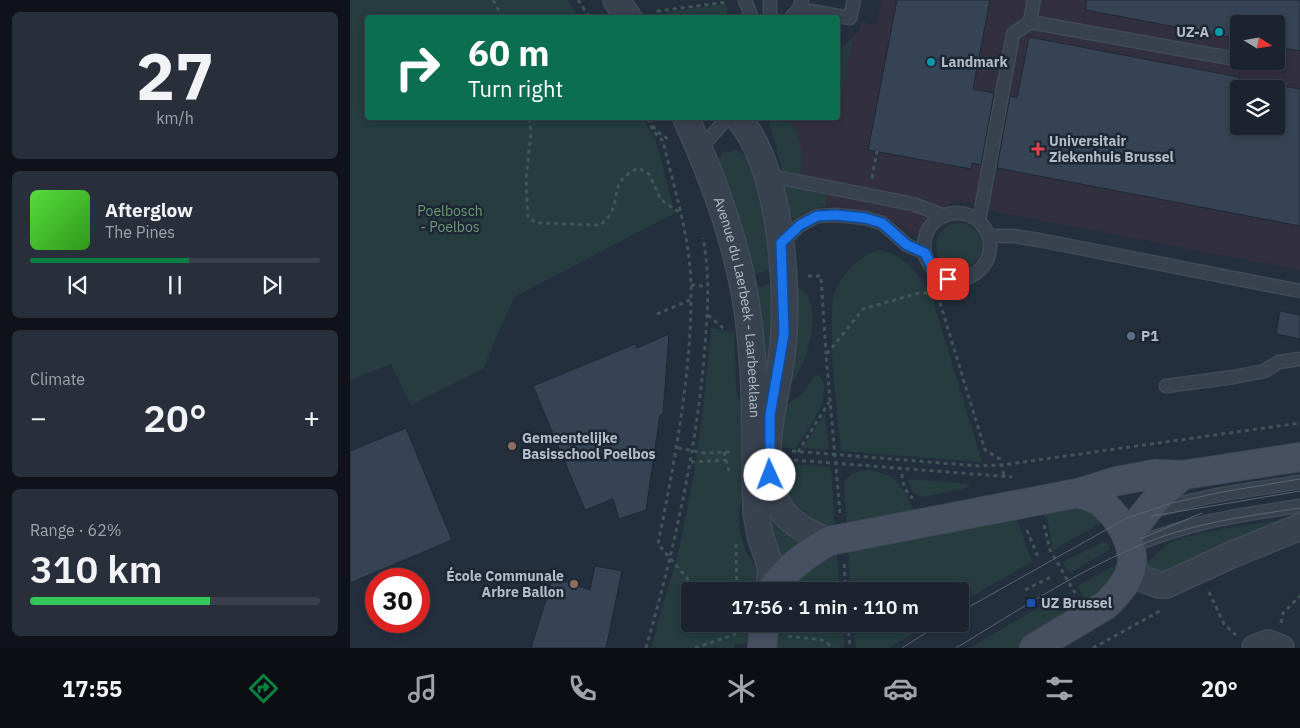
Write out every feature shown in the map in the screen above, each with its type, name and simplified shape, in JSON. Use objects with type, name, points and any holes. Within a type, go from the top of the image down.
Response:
[{"type":"street","points":[[616,0],[626,15]]},
{"type":"street","name":"Avenue du Laerbeek - Laarbeeklaan","points":[[687,120],[727,220],[743,284],[762,455],[770,475],[775,498],[780,507],[806,531],[835,540]]},
{"type":"street","name":"Avenue du Laerbeek - Laarbeeklaan","points":[[739,120],[753,140],[766,175],[781,243],[784,334],[762,455],[757,523],[771,568],[770,582]]},
{"type":"street","name":"Avenue du Laerbeek - Laarbeeklaan","points":[[777,582],[799,561],[835,540],[1078,493],[1156,474],[1183,475],[1300,457]]},
{"type":"street","points":[[1034,648],[1088,616],[1116,596],[1130,574],[1130,531],[1168,485],[1183,475]]},
{"type":"street","points":[[1078,493],[1104,504],[1130,531]]},
{"type":"street","points":[[1130,574],[1159,585],[1166,585],[1231,554],[1300,526]]},
{"type":"street","points":[[1249,645],[1268,643],[1281,639]]},
{"type":"lane","points":[[745,0],[751,15]]},
{"type":"lane","points":[[770,0],[770,15]]},
{"type":"lane","points":[[840,16],[850,18],[854,0]]},
{"type":"lane","points":[[979,220],[1013,34],[1030,22],[1034,0]]},
{"type":"lane","points":[[798,9],[833,15]]},
{"type":"lane","points":[[1030,22],[1230,58]]},
{"type":"lane","points":[[700,149],[725,120]]},
{"type":"lane","points":[[766,175],[913,204],[945,216]]},
{"type":"lane","points":[[962,213],[979,220],[989,236],[991,244],[987,262],[974,275],[966,279],[948,279],[940,275],[928,261],[925,253],[926,235],[930,227],[945,216],[962,213]]},
{"type":"lane","points":[[781,243],[808,220],[817,216],[836,215],[865,218],[882,223],[907,245],[925,253]]},
{"type":"lane","points":[[989,236],[1014,236],[1039,240],[1300,291]]},
{"type":"lane","points":[[1166,386],[1264,371],[1279,362],[1300,359]]},
{"type":"lane","points":[[1130,531],[1173,505],[1214,496],[1300,482]]},
{"type":"lane","points":[[1130,531],[1174,530],[1214,518],[1300,506]]},
{"type":"path","points":[[493,0],[501,15]]},
{"type":"path","points":[[578,0],[588,15]]},
{"type":"path","points":[[661,15],[658,11],[728,2],[730,7]]},
{"type":"path","points":[[529,120],[531,132],[526,179],[528,218],[537,223],[601,225],[611,213],[616,190],[626,174],[638,168],[648,174],[661,200],[680,212]]},
{"type":"path","points":[[650,120],[653,130],[663,141],[680,212],[691,285],[683,411],[678,448],[658,544],[690,582]]},
{"type":"path","points":[[651,120],[655,130],[665,139],[670,140]]},
{"type":"path","points":[[806,276],[821,276],[829,402],[836,454],[835,540],[844,582]]},
{"type":"path","points":[[691,285],[703,286]]},
{"type":"path","points":[[646,648],[670,558],[692,451],[701,390],[709,287]]},
{"type":"path","points":[[826,354],[863,309],[920,293],[937,292],[985,450],[1000,459],[1005,482]]},
{"type":"path","points":[[657,314],[690,300]]},
{"type":"path","points":[[798,452],[829,402]]},
{"type":"path","points":[[690,462],[798,452],[979,466],[1002,465],[1300,423]]},
{"type":"path","points":[[678,448],[692,451],[762,455],[836,463],[1004,476],[1027,480],[1044,525],[1050,550],[1088,616]]},
{"type":"path","points":[[902,474],[902,480],[910,496],[917,500]]},
{"type":"path","points":[[1026,527],[1038,557]]},
{"type":"path","points":[[1025,590],[1051,577]]},
{"type":"path","points":[[1207,587],[1224,624],[1249,645]]},
{"type":"path","points":[[1281,639],[1283,613],[1300,596]]},
{"type":"path","points":[[695,648],[741,632]]},
{"type":"path","points":[[849,632],[850,648]]},
{"type":"path","points":[[770,636],[822,640],[834,648]]},
{"type":"shaded area","name":"Universitair Ziekenhuis Brussel","points":[[881,0],[1300,0],[1300,270],[998,212],[972,203],[956,202],[940,208],[914,237],[895,222],[875,212],[848,208],[829,206],[815,208],[788,221],[780,188],[783,171],[769,120],[840,120],[840,50],[859,31],[861,22],[877,25]]},
{"type":"green space","name":"Poelbosch - Poelbos","points":[[350,0],[567,0],[578,15],[365,15],[365,120],[643,120],[656,141],[675,213],[514,297],[483,369],[411,405],[391,364],[350,380]]},
{"type":"green space","points":[[726,4],[728,10],[726,15],[669,15],[666,12]]},
{"type":"green space","points":[[853,37],[840,103],[840,50]]},
{"type":"green space","points":[[769,120],[789,120],[798,138],[802,153],[800,176],[783,172]]},
{"type":"green space","points":[[736,150],[747,156],[757,175],[775,269],[749,275],[717,164],[722,153]]},
{"type":"green space","points":[[785,186],[827,194],[825,207],[815,208],[788,221],[780,188]]},
{"type":"green space","points":[[959,223],[972,227],[978,233],[982,246],[978,259],[972,265],[959,269],[946,265],[940,259],[936,246],[940,233],[946,227]]},
{"type":"green space","points":[[878,250],[895,255],[902,260],[916,272],[931,294],[982,462],[841,451],[833,363],[833,300],[841,280],[851,267],[864,257]]},
{"type":"green space","points":[[776,282],[766,399],[752,289]]},
{"type":"green space","points":[[792,286],[802,290],[810,303],[812,329],[805,358],[799,371],[785,390]]},
{"type":"green space","points":[[711,328],[734,333],[736,391],[745,415],[744,492],[739,509],[739,528],[745,550],[756,569],[761,569],[759,582],[681,582],[681,632],[753,632],[752,643],[735,644],[735,648],[651,648],[677,557],[689,500],[706,386]]},
{"type":"green space","points":[[819,375],[823,383],[824,392],[818,413],[796,448],[778,447],[780,410],[805,391],[814,376]]},
{"type":"green space","points":[[825,414],[829,450],[803,448]]},
{"type":"green space","points":[[778,463],[831,467],[835,530],[817,522],[787,497]]},
{"type":"green space","points":[[863,470],[885,474],[898,483],[917,517],[847,530],[844,482],[851,474]]},
{"type":"green space","points":[[907,479],[970,484],[966,488],[922,497],[913,493]]},
{"type":"green space","points":[[766,507],[802,542],[782,560],[777,555]]},
{"type":"green space","points":[[1076,507],[1094,514],[1105,521],[1053,550],[1048,523],[1040,508]]},
{"type":"green space","points":[[1015,513],[1032,562],[969,598],[969,582],[850,582],[848,549]]},
{"type":"green space","points":[[1300,517],[1166,578],[1146,567],[1146,563],[1169,543],[1183,538],[1222,529]]},
{"type":"green space","points":[[1103,542],[1110,544],[1109,550],[1070,573],[1062,562]]},
{"type":"green space","points":[[837,553],[839,582],[796,582],[819,561]]},
{"type":"green space","points":[[1120,563],[1119,576],[1088,605],[1077,586]]},
{"type":"green space","points":[[1057,597],[1069,617],[1018,648],[969,648]]},
{"type":"green space","points":[[773,632],[843,632],[845,641],[843,648],[772,648]]},
{"type":"green space","points":[[855,632],[915,632],[889,648],[856,648]]},
{"type":"building","name":"Landmark","points":[[897,0],[990,0],[973,89],[994,93],[981,165],[972,163],[971,169],[868,150]]},
{"type":"building","name":"UZ-A","points":[[1086,0],[1300,0],[1300,51],[1285,48],[1285,15],[1230,15],[1230,37],[1086,10]]},
{"type":"building","points":[[1029,37],[1239,77],[1239,80],[1230,80],[1230,135],[1285,135],[1285,86],[1300,89],[1300,226],[997,168],[1010,96],[1017,98]]},
{"type":"building","points":[[1280,311],[1300,315],[1300,339],[1276,334]]},
{"type":"building","points":[[669,334],[663,414],[660,415],[646,510],[619,519],[613,499],[585,510],[533,386],[635,344],[637,348]]},
{"type":"building","points":[[406,428],[452,540],[386,568],[365,568],[365,577],[350,583],[350,451]]},
{"type":"building","points":[[595,566],[622,571],[606,648],[531,648],[553,577],[590,590]]},
{"type":"tram line","points":[[969,607],[1127,518],[1172,503],[1222,492],[1300,479]]},
{"type":"tram line","points":[[1152,516],[1300,491]]},
{"type":"tram line","points":[[956,648],[1072,578],[1145,543],[1202,525],[1300,508]]},
{"type":"tram line","points":[[1140,539],[1202,513]]},
{"type":"tram line","points":[[902,648],[927,632]]},
{"type":"place","name":"UZ-A","points":[[1219,32]]},
{"type":"place","name":"Landmark","points":[[931,62]]},
{"type":"place","name":"Universitair Ziekenhuis Brussel","points":[[1038,149]]},
{"type":"place","name":"P1","points":[[1131,336]]},
{"type":"place","name":"Gemeentelijke Basisschool Poelbos","points":[[512,446]]},
{"type":"place","name":"École Communale Arbre Ballon","points":[[574,584]]},
{"type":"place","name":"UZ Brussel","points":[[1031,603]]},
{"type":"route","points":[[770,475],[770,415],[782,356],[785,313],[781,243],[800,225],[817,216],[836,215],[865,218],[882,223],[907,245],[925,253],[933,269],[948,279]]}]
